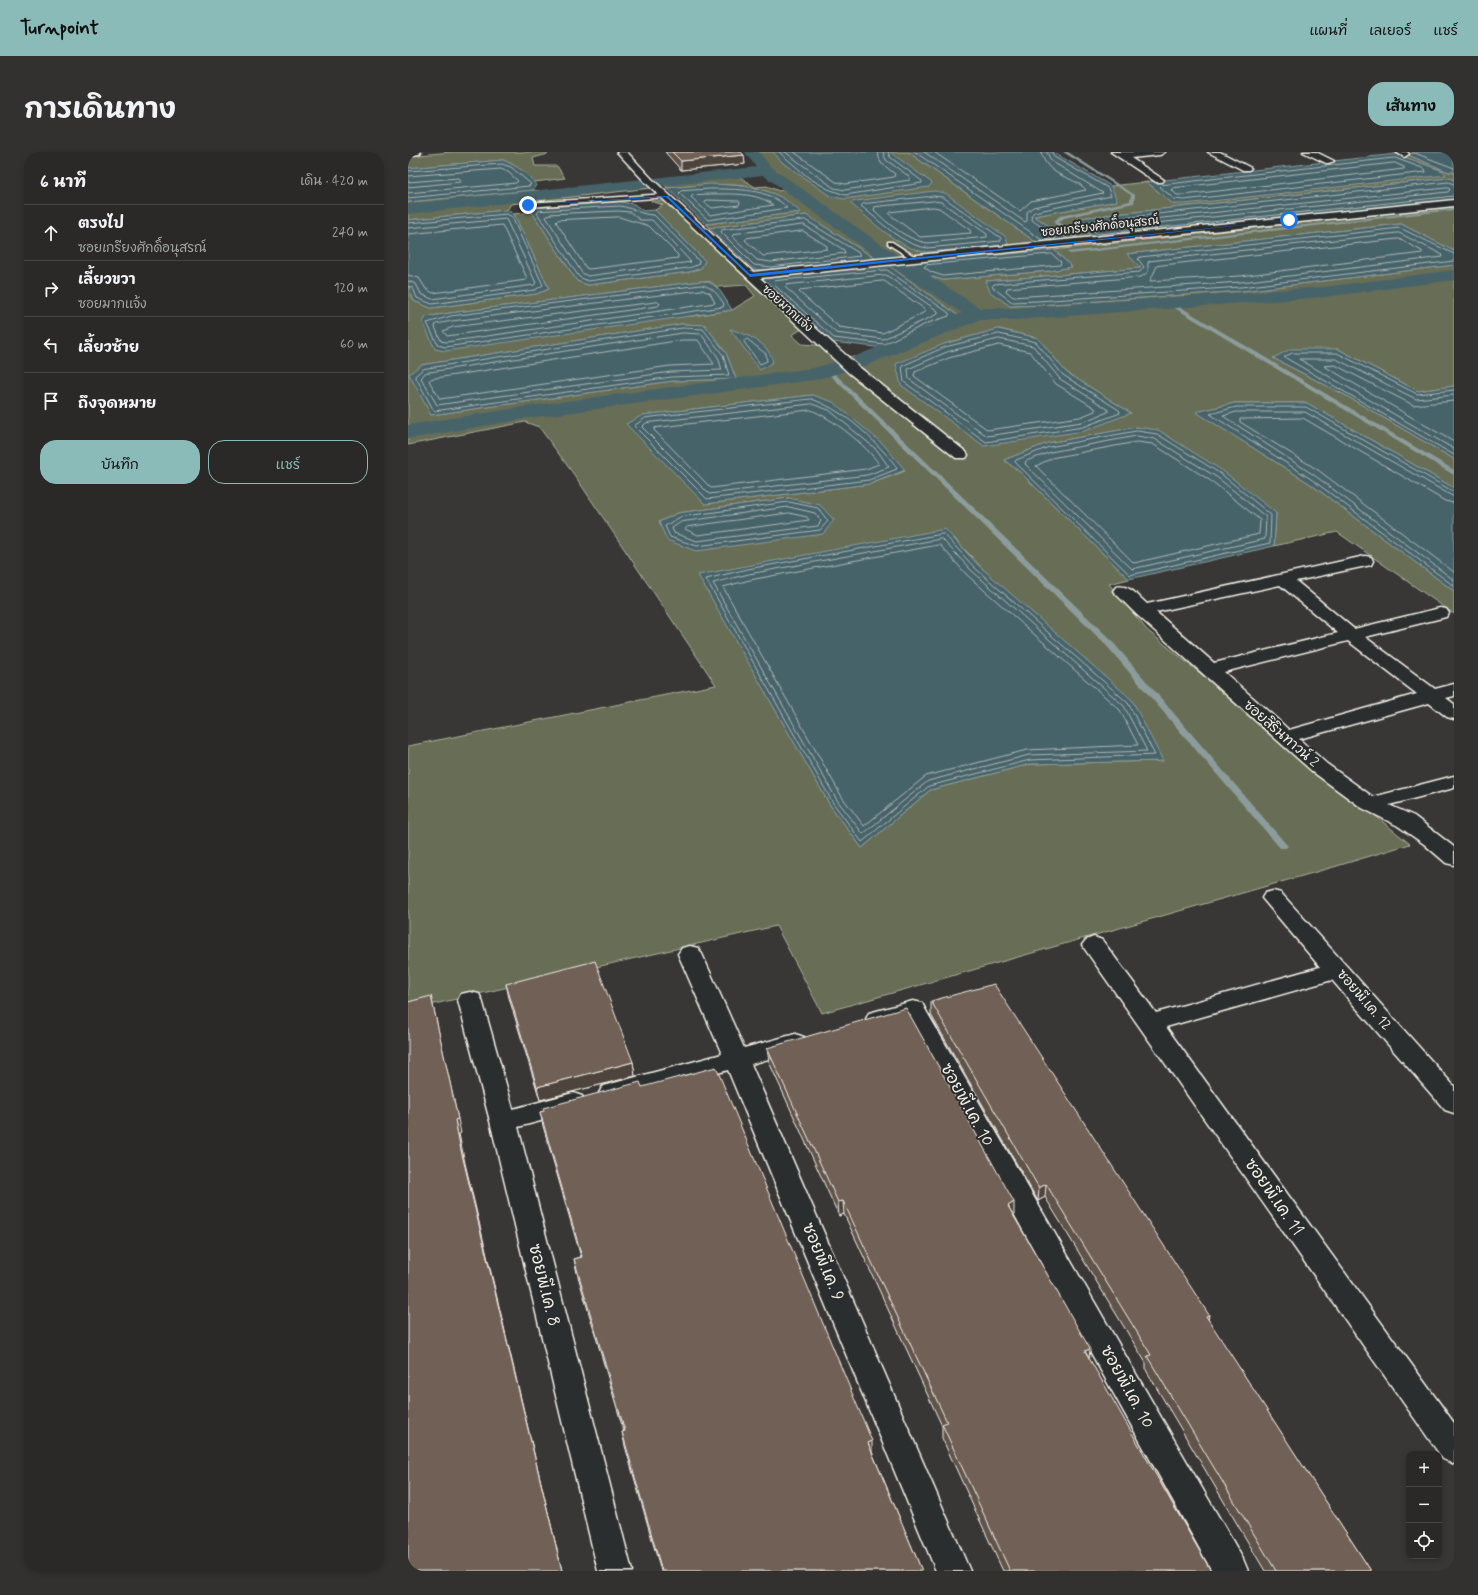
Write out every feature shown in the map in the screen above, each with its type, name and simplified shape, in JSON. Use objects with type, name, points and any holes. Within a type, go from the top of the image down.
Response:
[{"type":"street","points":[[408,153],[416,152]]},
{"type":"street","name":"ซอยมากแจ้ง","points":[[622,152],[653,184],[750,276],[854,370],[961,455]]},
{"type":"street","points":[[1119,154],[1160,152]]},
{"type":"street","points":[[1213,152],[1246,168]]},
{"type":"street","points":[[1308,152],[1329,161]]},
{"type":"street","points":[[1119,154],[1159,180]]},
{"type":"street","name":"ซอยเกรียงศักดิ์อนุสรณ์","points":[[750,276],[909,258],[1038,247],[1454,203]]},
{"type":"street","points":[[1142,610],[1365,561]]},
{"type":"street","points":[[1284,580],[1351,635],[1454,713]]},
{"type":"street","name":"ซอยสิรินทาวน์ 2","points":[[1122,591],[1320,768],[1369,804],[1406,821],[1432,839],[1454,858]]},
{"type":"street","points":[[1209,670],[1440,613]]},
{"type":"street","points":[[1284,737],[1454,690]]},
{"type":"street","points":[[1369,804],[1454,782]]},
{"type":"street","name":"ซอยพี.เค. 12","points":[[1273,898],[1454,1103]]},
{"type":"street","name":"ซอยพี.เค. 11","points":[[1094,945],[1454,1449]]},
{"type":"street","name":"ซอยพี.เค. 9","points":[[690,954],[737,1060],[953,1571]]},
{"type":"street","points":[[1151,1023],[1337,970]]},
{"type":"street","name":"ซอยพี.เค. 8","points":[[470,1000],[503,1121],[615,1571]]},
{"type":"street","name":"ซอยพี.เค. 10","points":[[852,1027],[913,1009],[1231,1571]]},
{"type":"street","points":[[503,1121],[737,1060],[821,1036]]},
{"type":"lane","points":[[528,205],[666,196]]},
{"type":"lane","points":[[890,243],[909,258]]},
{"type":"green space","points":[[452,152],[547,152],[548,154],[533,158],[535,166],[557,166],[565,178],[535,182],[512,164],[503,160],[408,168],[408,156]]},
{"type":"green space","points":[[754,152],[908,152],[1040,245],[876,259],[806,215],[709,228],[706,224],[800,212],[788,202],[767,191],[739,185],[710,185],[667,188],[662,181],[737,175],[755,187],[767,186],[779,191],[796,187],[765,167]]},
{"type":"green space","points":[[1396,154],[1406,154],[1449,172],[1454,172],[1454,180],[1449,178],[1080,218],[1074,223],[1097,239],[1071,241],[1034,216],[1116,201],[1111,186],[1147,182],[1173,204],[1443,171]]},
{"type":"green space","points":[[643,183],[651,188],[511,204],[507,210],[408,220],[408,202],[533,190],[551,192]]},
{"type":"green space","points":[[651,201],[666,201],[747,279],[802,329],[792,335],[802,344],[816,345],[852,357],[862,357],[900,342],[930,326],[960,317],[888,265],[909,263],[929,276],[943,280],[1049,271],[1072,267],[1054,250],[1454,206],[1454,251],[1401,224],[1127,254],[1141,268],[986,281],[1010,306],[1242,291],[1454,265],[1454,386],[1418,391],[1338,349],[1273,358],[1345,395],[1454,459],[1454,488],[1307,403],[1235,403],[1197,412],[1309,483],[1454,591],[1454,614],[1337,532],[1274,546],[1276,513],[1137,427],[1048,443],[1004,460],[1020,472],[1129,579],[1109,584],[1147,630],[1410,844],[822,1013],[776,926],[408,1010],[408,746],[716,685],[575,476],[539,427],[525,422],[408,445],[408,285],[414,301],[431,308],[536,294],[549,289],[514,214],[532,212],[577,281],[588,285],[689,272],[701,268],[705,261],[655,210],[663,205]],"holes":[[[702,281],[711,282],[717,287],[746,285],[755,296],[732,310],[693,316],[426,317]],[[682,324],[705,325],[726,353],[736,379],[672,381],[431,415],[421,365]],[[999,329],[1038,338],[1066,372],[1131,413],[944,344]],[[813,395],[905,471],[870,484],[705,504],[643,415]],[[789,498],[659,522],[678,513]],[[954,538],[1163,761],[1030,764],[930,790],[862,848],[830,805],[699,575]]]},
{"type":"water","points":[[773,152],[890,152],[932,183],[929,187],[844,199],[830,196],[783,163]]},
{"type":"water","points":[[908,152],[1053,152],[1111,186],[1117,201],[1034,216],[1071,241],[1040,245]]},
{"type":"water","points":[[1422,152],[1454,152],[1454,172],[1449,172],[1406,154]]},
{"type":"water","points":[[1396,154],[1443,171],[1446,175],[1185,204],[1173,204],[1147,182]]},
{"type":"water","points":[[503,160],[517,167],[530,177],[536,185],[533,190],[408,202],[408,168]]},
{"type":"water","points":[[1449,178],[1454,180],[1454,200],[1097,239],[1073,222],[1080,218]]},
{"type":"water","points":[[710,184],[764,190],[781,197],[801,212],[706,224],[667,188]]},
{"type":"water","points":[[934,191],[945,193],[1006,237],[1008,245],[927,252],[917,250],[896,240],[886,233],[850,203]]},
{"type":"water","points":[[620,202],[634,204],[643,211],[655,210],[705,261],[701,268],[689,272],[588,285],[577,281],[532,212],[534,208]]},
{"type":"water","points":[[507,210],[514,214],[549,289],[536,294],[431,308],[414,301],[408,285],[408,220]]},
{"type":"water","points":[[806,215],[876,259],[771,271],[753,269],[709,228]]},
{"type":"water","points":[[1401,224],[1454,251],[1454,265],[1242,291],[1010,306],[990,292],[986,281],[1141,268],[1127,254]]},
{"type":"water","points":[[1054,250],[1072,267],[1049,271],[943,280],[929,276],[909,263]]},
{"type":"water","points":[[888,265],[960,317],[930,326],[884,348],[832,342],[761,279]]},
{"type":"water","points":[[702,281],[713,284],[717,287],[732,310],[445,351],[435,349],[423,322],[426,317],[450,313]]},
{"type":"water","points":[[682,324],[705,325],[726,353],[736,379],[672,381],[431,415],[409,374],[421,365]]},
{"type":"water","points":[[730,329],[744,334],[762,344],[767,349],[773,362],[760,370]]},
{"type":"water","points":[[998,329],[1038,338],[1066,372],[1131,413],[1084,431],[984,446],[901,385],[896,364],[944,344]]},
{"type":"water","points":[[1291,349],[1338,349],[1418,391],[1454,386],[1454,459],[1345,395],[1273,358]]},
{"type":"water","points":[[813,395],[833,402],[883,444],[905,470],[870,484],[705,504],[626,424],[643,415]]},
{"type":"water","points":[[1235,403],[1307,403],[1454,488],[1454,591],[1309,483],[1196,412]]},
{"type":"water","points":[[1137,427],[1158,430],[1223,471],[1276,513],[1274,546],[1129,579],[1020,472],[1004,460],[1048,443]]},
{"type":"water","points":[[789,498],[820,505],[834,520],[823,534],[696,551],[667,540],[659,522],[678,513]]},
{"type":"water","points":[[945,529],[977,564],[1132,700],[1163,761],[1030,764],[930,790],[862,848],[830,805],[698,575]]},
{"type":"building","points":[[672,152],[741,152],[744,155],[681,161]]},
{"type":"building","points":[[595,961],[633,1062],[537,1087],[506,984]]},
{"type":"building","points":[[994,984],[1209,1315],[1206,1316],[1371,1571],[1276,1571],[1147,1356],[1151,1355],[1046,1184],[1039,1188],[931,1001]]},
{"type":"building","points":[[431,996],[458,1119],[455,1120],[461,1150],[562,1571],[408,1571],[408,1002]]},
{"type":"building","points":[[906,1008],[1014,1202],[1008,1206],[1090,1349],[1085,1351],[1211,1571],[1010,1571],[942,1424],[947,1422],[843,1201],[838,1202],[767,1048]]},
{"type":"building","points":[[716,1067],[872,1441],[868,1443],[922,1571],[662,1571],[622,1432],[625,1431],[574,1259],[582,1257],[540,1112],[544,1111],[543,1108],[640,1082],[642,1087]]},
{"type":"waterway","points":[[752,152],[766,170]]},
{"type":"waterway","points":[[1065,152],[1133,195],[1132,202],[1062,217],[1056,222],[1076,238]]},
{"type":"waterway","points":[[408,209],[766,170]]},
{"type":"waterway","points":[[766,170],[879,251],[976,314]]},
{"type":"waterway","points":[[1070,252],[1454,209]]},
{"type":"waterway","points":[[976,314],[1015,314],[1324,292],[1454,275]]},
{"type":"waterway","points":[[1170,303],[1454,473]]},
{"type":"waterway","points":[[408,432],[529,412],[814,374],[858,362],[976,314]]},
{"type":"waterway","points":[[828,370],[1108,642],[1283,846]]},
{"type":"route","points":[[528,205],[633,200],[666,196],[750,276],[1289,220]]}]
